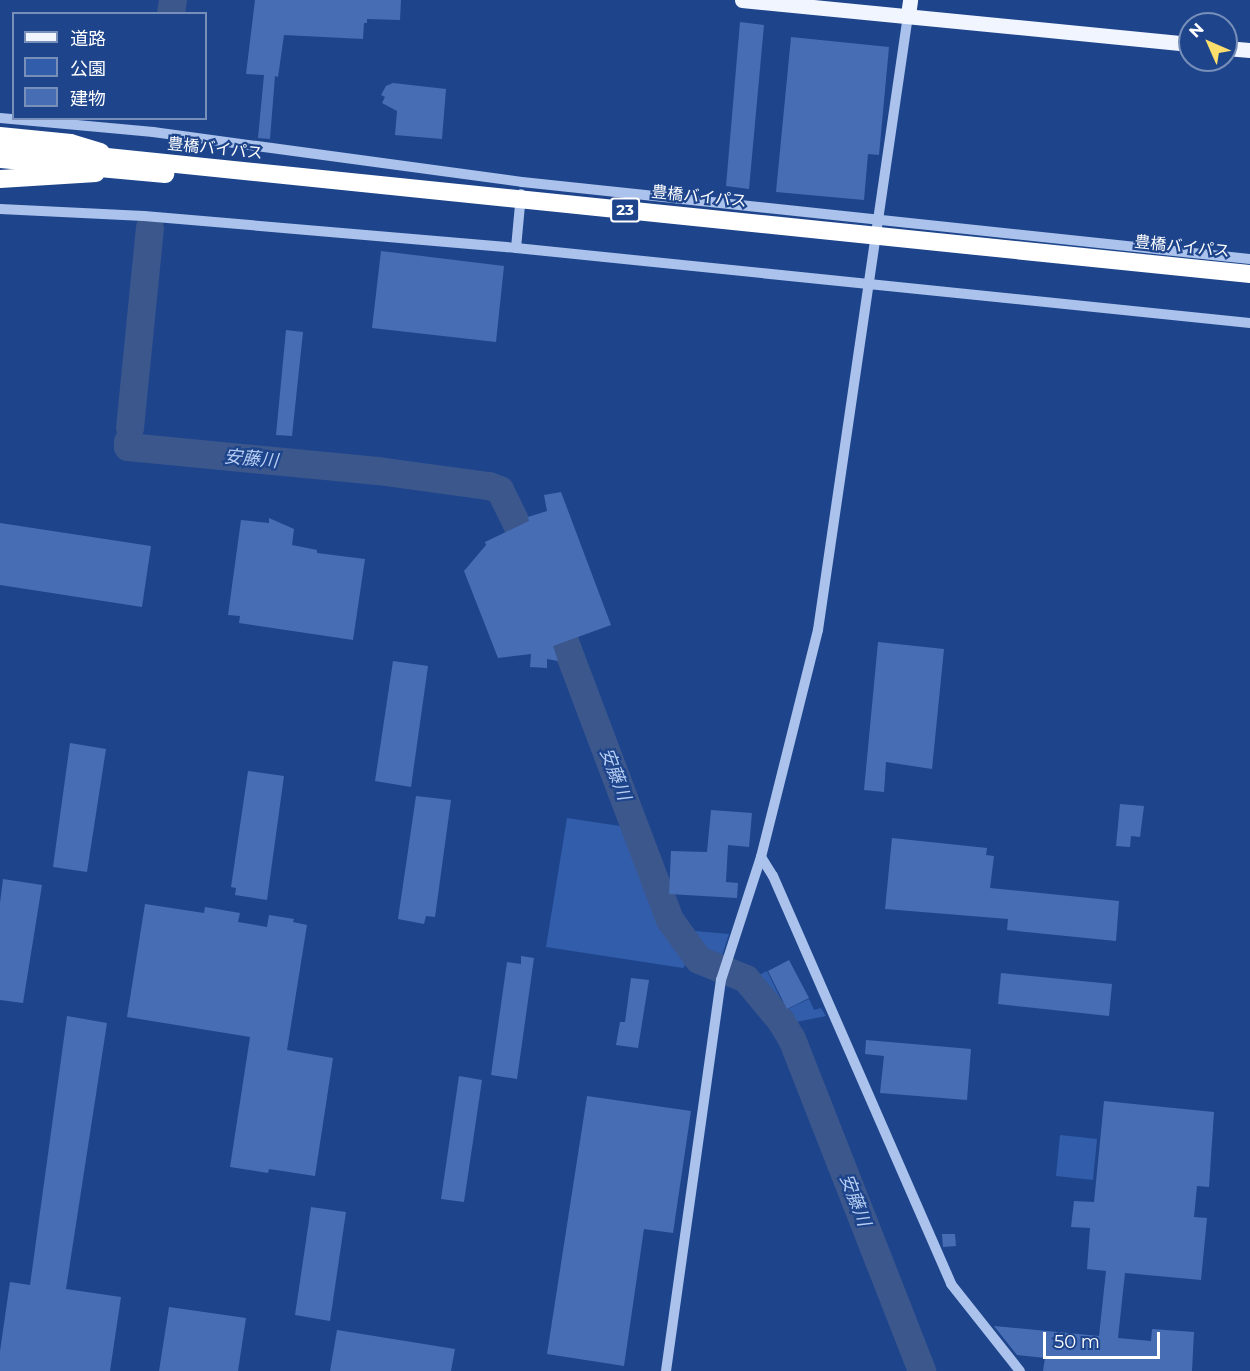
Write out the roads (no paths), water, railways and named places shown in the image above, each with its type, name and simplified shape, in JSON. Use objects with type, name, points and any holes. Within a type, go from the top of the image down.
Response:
[{"type":"highway","points":[[0,136],[71,143],[119,165]]},
{"type":"highway","name":"豊橋バイパス","points":[[0,146],[177,175],[428,203],[893,246],[1250,285]]},
{"type":"highway","name":"豊橋バイパス","points":[[0,159],[119,165],[1250,274]]},
{"type":"highway","points":[[0,179],[119,165]]},
{"type":"main road","points":[[750,0],[909,8],[1178,42]]},
{"type":"street","points":[[666,1371],[722,976],[761,857],[818,630],[909,8]]},
{"type":"street","points":[[22,120],[153,132],[522,182],[1250,259]]},
{"type":"street","points":[[516,249],[522,182]]},
{"type":"street","points":[[0,209],[144,216],[516,249],[1250,323]]},
{"type":"street","points":[[761,857],[773,876],[951,1284],[1020,1371]]},
{"type":"waterway","name":"安藤川","points":[[171,12],[173,0]]},
{"type":"waterway","name":"安藤川","points":[[130,428],[150,228]]},
{"type":"waterway","name":"安藤川","points":[[128,442],[128,447],[378,471],[489,486],[500,490],[535,561]]},
{"type":"waterway","name":"安藤川","points":[[551,605],[670,920],[699,960],[746,979],[781,1021],[792,1039],[922,1371]]}]
